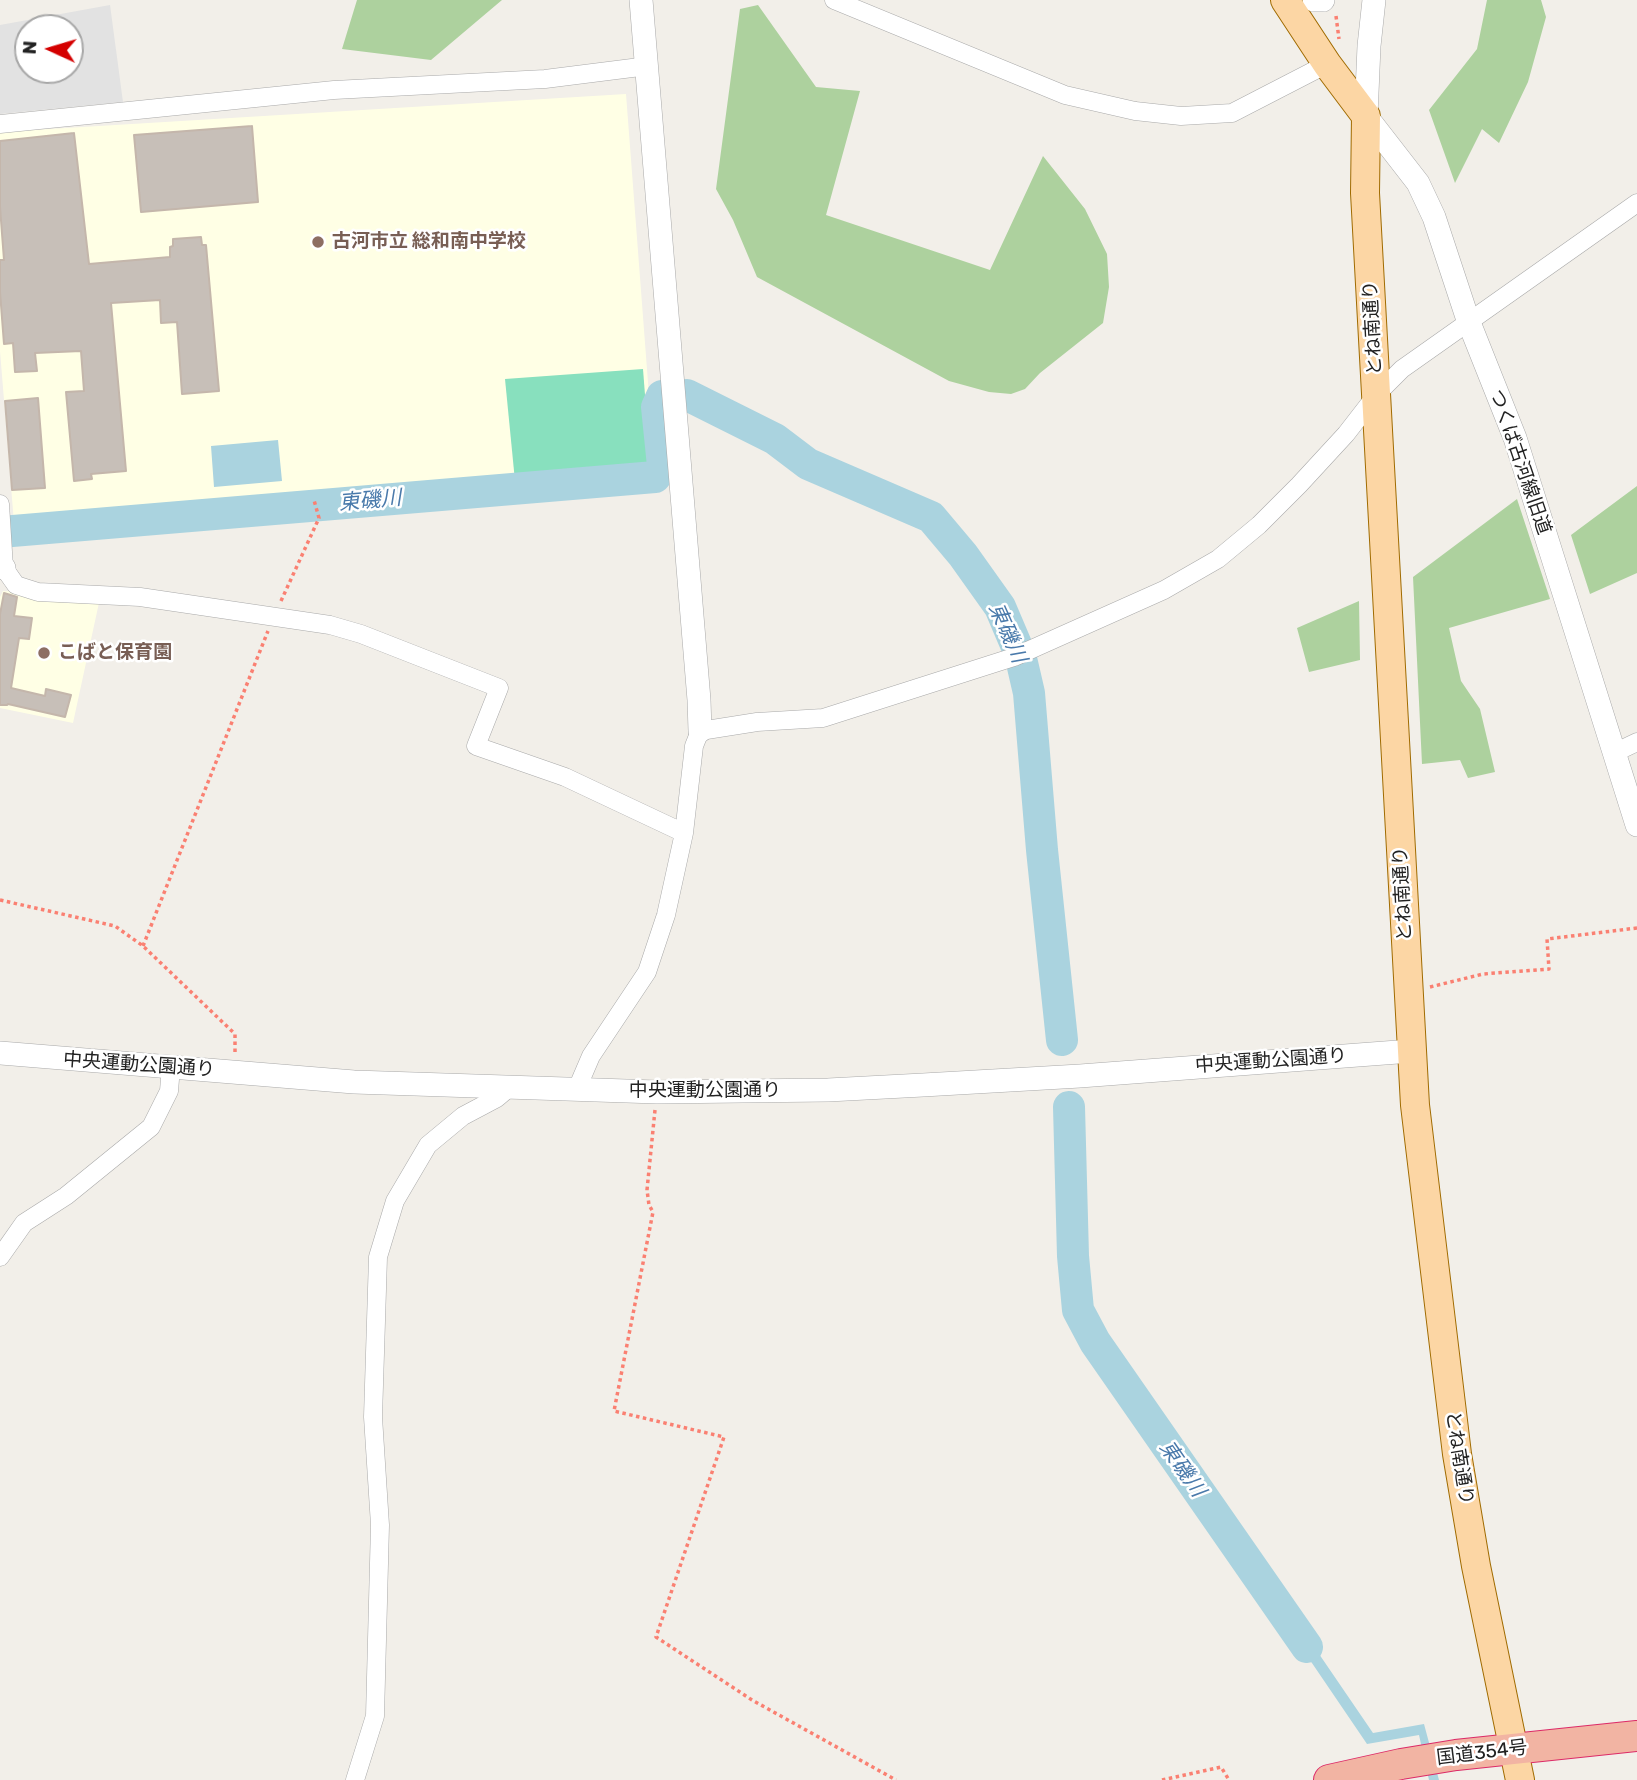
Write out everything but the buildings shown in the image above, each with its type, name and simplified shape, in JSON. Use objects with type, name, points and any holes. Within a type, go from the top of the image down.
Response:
[{"type":"highway","name":"国道354号","points":[[1329,1780],[1408,1762],[1637,1736]]},
{"type":"main road","points":[[1285,0],[1333,54],[1366,116]]},
{"type":"main road","name":"とね南通り","points":[[1366,116],[1365,193],[1411,1051],[1426,1205],[1457,1454],[1520,1780]]},
{"type":"street","points":[[576,1091],[591,1056],[647,972],[666,915],[684,833],[694,746],[699,732],[699,700],[641,0]]},
{"type":"street","points":[[834,0],[1065,95],[1135,111],[1181,116],[1232,113],[1333,54]]},
{"type":"street","name":"とね南通り","points":[[1366,116],[1374,0]]},
{"type":"street","points":[[0,124],[334,90],[545,79],[648,66]]},
{"type":"street","name":"つくば古河線旧道","points":[[1366,116],[1418,183],[1428,202],[1468,320],[1515,438],[1637,825]]},
{"type":"street","points":[[699,732],[757,722],[823,718],[1022,654],[1164,590],[1219,559],[1259,525],[1299,485],[1402,369],[1637,203]]},
{"type":"street","points":[[0,503],[2,568],[16,586],[38,592],[140,597],[330,625],[361,634],[499,688],[476,746],[565,777],[684,833]]},
{"type":"street","points":[[1614,753],[1637,741]]},
{"type":"street","name":"中央運動公園通り","points":[[0,1053],[367,1083],[657,1092],[828,1090],[923,1085],[1411,1051]]},
{"type":"street","points":[[0,1257],[23,1223],[66,1196],[151,1127],[169,1091],[171,1067]]},
{"type":"street","points":[[355,1780],[375,1716],[380,1525],[373,1417],[378,1257],[394,1201],[428,1145],[463,1116],[497,1098],[510,1087]]},
{"type":"path","points":[[1324,3],[1333,54]]},
{"type":"path","points":[[143,946],[274,617],[318,518],[314,500]]},
{"type":"path","points":[[0,900],[115,926],[143,946],[235,1034],[236,1073]]},
{"type":"path","points":[[1407,988],[1436,986],[1483,974],[1549,969],[1547,939],[1637,928]]},
{"type":"path","points":[[657,1092],[647,1190],[653,1212],[614,1411],[724,1437],[656,1637],[752,1700],[895,1780]]},
{"type":"path","points":[[1162,1780],[1221,1767],[1229,1780]]},
{"type":"shaded area","points":[[110,5],[123,102],[0,114],[0,25],[14,22],[14,84],[84,84],[84,14],[60,14]]},
{"type":"shaded area","name":"古河市立 総和南中学校","points":[[626,94],[655,474],[14,523],[0,351],[0,132]]},
{"type":"shaded area","name":"こばと保育園","points":[[3,591],[100,598],[73,723],[0,708],[0,597]]},
{"type":"green space","points":[[357,0],[502,0],[431,60],[342,49]]},
{"type":"green space","points":[[1487,0],[1541,0],[1546,17],[1528,82],[1499,143],[1482,129],[1455,183],[1429,110],[1477,49]]},
{"type":"green space","points":[[758,5],[816,87],[860,91],[826,215],[990,270],[1043,156],[1085,209],[1107,254],[1109,287],[1103,323],[1040,373],[1025,389],[1011,394],[989,392],[949,381],[757,277],[733,220],[716,189],[740,9]]},
{"type":"green space","points":[[643,369],[651,473],[515,481],[505,379]]},
{"type":"green space","points":[[1637,486],[1637,573],[1590,594],[1571,535]]},
{"type":"green space","points":[[1517,499],[1550,599],[1449,628],[1461,681],[1480,709],[1495,772],[1468,778],[1460,760],[1422,764],[1413,577]]},
{"type":"green space","points":[[1359,601],[1360,660],[1309,672],[1297,628]]},
{"type":"water","points":[[278,440],[282,481],[214,487],[211,446]]},
{"type":"water","points":[[1289,1610],[1373,1733],[1424,1724],[1439,1780],[1429,1780],[1419,1735],[1367,1744],[1280,1616]]},
{"type":"waterway","name":"東磯川","points":[[687,395],[775,439],[808,464],[931,517],[963,555],[1000,607],[1020,654],[1029,693],[1062,1040]]},
{"type":"waterway","name":"東磯川","points":[[0,532],[655,477],[663,466],[657,407],[662,396]]},
{"type":"waterway","name":"東磯川","points":[[1069,1107],[1073,1256],[1078,1310],[1095,1342],[1307,1647]]},
{"type":"place","name":"古河市立 総和南中学校","points":[[318,242]]},
{"type":"place","name":"こばと保育園","points":[[44,653]]}]
